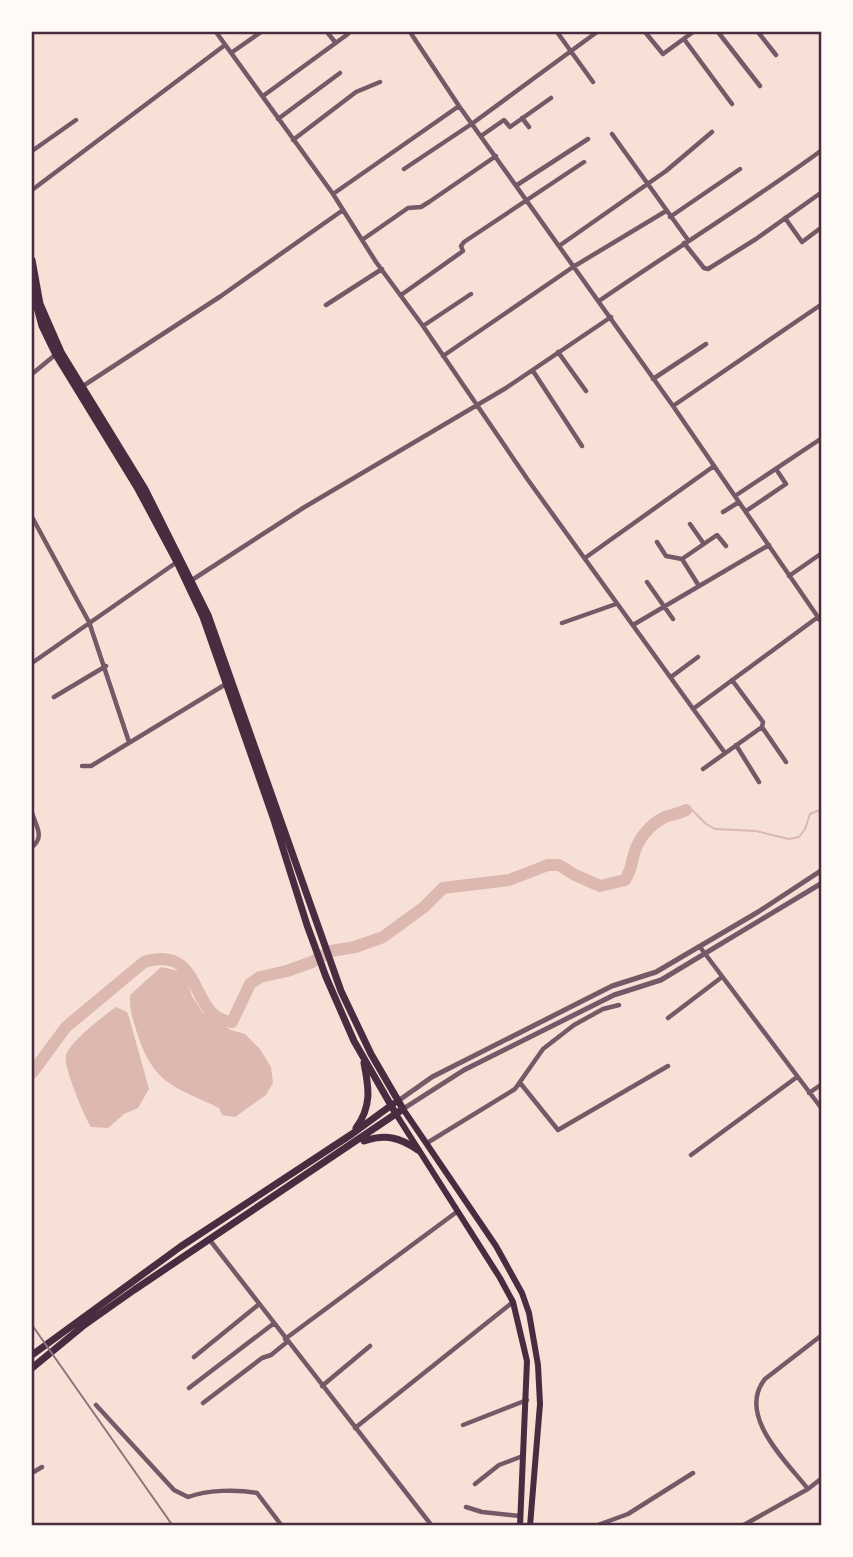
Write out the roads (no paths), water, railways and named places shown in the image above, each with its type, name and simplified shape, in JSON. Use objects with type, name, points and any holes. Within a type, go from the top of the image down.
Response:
[{"type":"highway","points":[[32,260],[40,304],[58,353],[120,445],[173,549],[202,617],[275,822],[326,977],[343,1018],[396,1114]]},
{"type":"highway","points":[[32,289],[42,326],[192,580],[223,657],[335,973],[361,1037],[403,1109],[83,1326],[32,1368]]},
{"type":"highway","points":[[352,1134],[363,1118],[369,1101],[363,1057]]},
{"type":"highway","points":[[32,1355],[197,1236],[398,1101]]},
{"type":"highway","points":[[355,1143],[386,1136],[405,1141],[418,1150]]},
{"type":"highway","points":[[197,1236],[206,1242]]},
{"type":"main road","points":[[403,1109],[496,1246],[522,1293],[529,1313],[538,1365],[540,1404],[530,1525]]},
{"type":"main road","points":[[396,1114],[513,1302],[527,1361],[520,1525]]},
{"type":"street","points":[[216,32],[333,194],[382,270],[616,604],[725,753]]},
{"type":"street","points":[[231,52],[261,32]]},
{"type":"street","points":[[327,32],[335,41]]},
{"type":"street","points":[[410,32],[459,106],[673,406],[821,623]]},
{"type":"street","points":[[557,32],[593,82]]},
{"type":"street","points":[[404,169],[597,32]]},
{"type":"street","points":[[645,32],[663,54],[693,32]]},
{"type":"street","points":[[718,32],[761,86]]},
{"type":"street","points":[[758,32],[776,55]]},
{"type":"street","points":[[263,96],[348,34]]},
{"type":"street","points":[[684,39],[732,104]]},
{"type":"street","points":[[32,190],[225,45]]},
{"type":"street","points":[[278,119],[340,73]]},
{"type":"street","points":[[293,141],[356,93],[380,82]]},
{"type":"street","points":[[481,136],[504,120],[510,127],[551,97]]},
{"type":"street","points":[[333,194],[459,106]]},
{"type":"street","points":[[522,118],[528,127]]},
{"type":"street","points":[[32,151],[76,120]]},
{"type":"street","points":[[559,246],[647,184],[712,132]]},
{"type":"street","points":[[612,134],[707,270],[821,192]]},
{"type":"street","points":[[517,185],[588,139]]},
{"type":"street","points":[[599,301],[772,186],[821,150]]},
{"type":"street","points":[[362,240],[408,208],[421,207],[429,202],[496,156]]},
{"type":"street","points":[[401,295],[463,251],[461,246],[464,243],[584,162]]},
{"type":"street","points":[[670,217],[740,169]]},
{"type":"street","points":[[81,387],[221,296],[343,210]]},
{"type":"street","points":[[443,356],[573,267],[666,211]]},
{"type":"street","points":[[785,218],[802,242],[821,227]]},
{"type":"street","points":[[326,305],[382,270]]},
{"type":"street","points":[[423,326],[471,294]]},
{"type":"street","points":[[673,406],[821,304]]},
{"type":"street","points":[[192,580],[303,508],[533,371],[611,317]]},
{"type":"street","points":[[653,379],[706,344]]},
{"type":"street","points":[[558,352],[586,391]]},
{"type":"street","points":[[32,374],[58,353]]},
{"type":"street","points":[[533,371],[582,446]]},
{"type":"street","points":[[735,496],[821,438]]},
{"type":"street","points":[[585,558],[714,466]]},
{"type":"street","points":[[746,512],[786,484],[776,469]]},
{"type":"street","points":[[723,512],[739,502]]},
{"type":"street","points":[[32,517],[89,622],[130,741]]},
{"type":"street","points":[[690,524],[704,544]]},
{"type":"street","points":[[657,542],[666,556],[682,559],[717,535],[726,546]]},
{"type":"street","points":[[633,625],[769,545]]},
{"type":"street","points":[[789,576],[821,553]]},
{"type":"street","points":[[682,559],[699,586]]},
{"type":"street","points":[[32,663],[177,562]]},
{"type":"street","points":[[647,582],[673,619]]},
{"type":"street","points":[[562,623],[616,604]]},
{"type":"street","points":[[693,709],[818,617]]},
{"type":"street","points":[[671,677],[698,657]]},
{"type":"street","points":[[54,697],[106,666]]},
{"type":"street","points":[[732,680],[763,722],[762,727],[786,762]]},
{"type":"street","points":[[82,766],[91,766],[226,684]]},
{"type":"street","points":[[703,769],[762,727]]},
{"type":"street","points":[[736,746],[759,782]]},
{"type":"street","points":[[32,813],[40,837],[38,843],[32,847]]},
{"type":"street","points":[[398,1101],[432,1077],[577,1003],[612,986],[656,972],[758,912],[821,870]]},
{"type":"street","points":[[427,1143],[521,1084],[543,1049],[584,1015],[614,995],[661,980],[821,883]]},
{"type":"street","points":[[700,947],[821,1109]]},
{"type":"street","points":[[668,1018],[722,977]]},
{"type":"street","points":[[577,1003],[584,1015]]},
{"type":"street","points":[[403,1109],[464,1070],[584,1015],[619,1005]]},
{"type":"street","points":[[521,1084],[558,1130],[668,1066]]},
{"type":"street","points":[[691,1156],[797,1077]]},
{"type":"street","points":[[810,1093],[821,1084]]},
{"type":"street","points":[[203,1403],[262,1358],[271,1355],[458,1211]]},
{"type":"street","points":[[206,1242],[432,1525]]},
{"type":"street","points":[[355,1428],[513,1302]]},
{"type":"street","points":[[194,1357],[258,1305]]},
{"type":"street","points":[[189,1388],[273,1324]]},
{"type":"street","points":[[808,1489],[761,1428],[757,1399],[765,1379],[821,1335]]},
{"type":"street","points":[[322,1386],[370,1346]]},
{"type":"street","points":[[463,1425],[527,1400]]},
{"type":"street","points":[[96,1405],[174,1490],[188,1497],[228,1492],[257,1493],[282,1525]]},
{"type":"street","points":[[475,1484],[499,1465],[524,1456]]},
{"type":"street","points":[[32,1473],[42,1467]]},
{"type":"street","points":[[595,1525],[628,1514],[693,1473]]},
{"type":"street","points":[[741,1525],[808,1489],[821,1478]]},
{"type":"street","points":[[466,1507],[482,1512],[520,1516]]},
{"type":"waterway","points":[[686,810],[692,810],[715,829],[756,831],[789,839],[799,837],[810,814],[822,809]]},
{"type":"waterway","points":[[32,1073],[66,1027],[144,962],[163,959],[177,963],[187,972],[208,1009],[218,1018],[232,1022],[250,984],[260,977],[312,962],[331,951],[355,947],[383,937],[424,907],[443,888],[509,880],[548,865],[559,865],[600,886],[625,880],[638,843],[645,832],[660,820],[686,810]]},
{"type":"railway","points":[[32,1325],[173,1526]]}]
